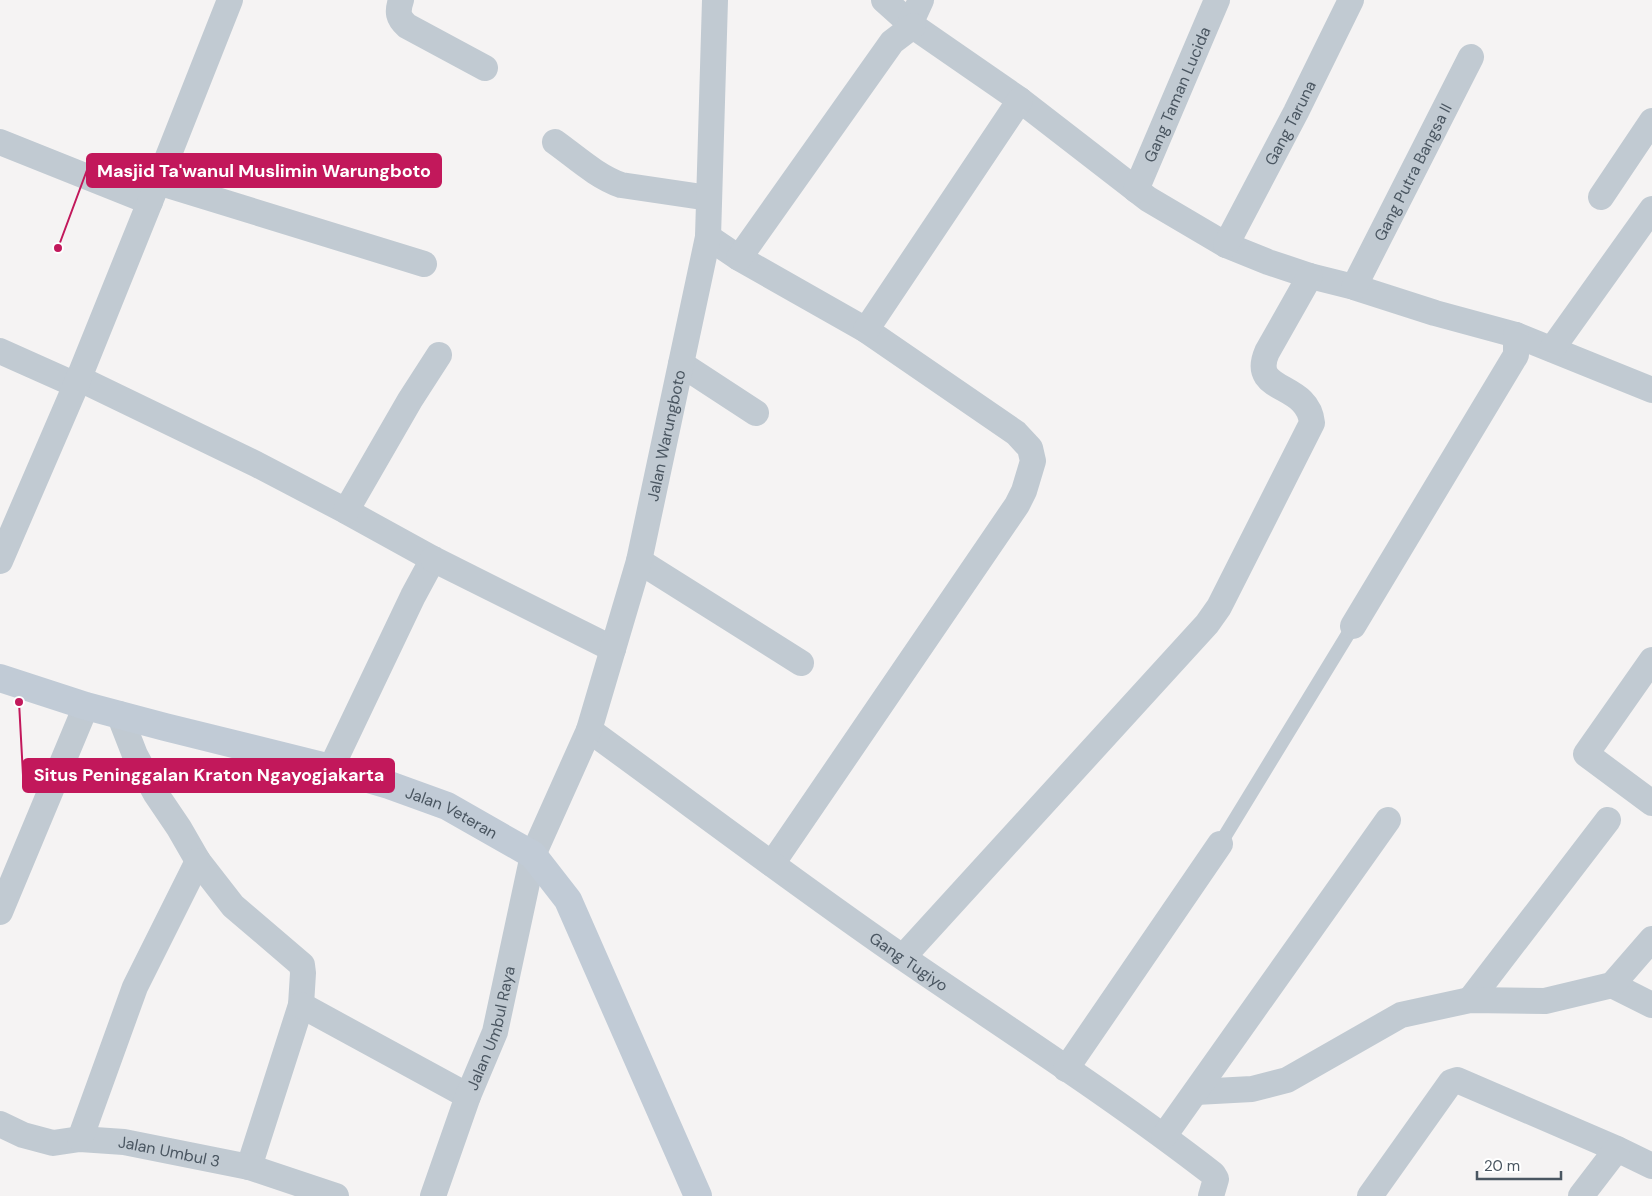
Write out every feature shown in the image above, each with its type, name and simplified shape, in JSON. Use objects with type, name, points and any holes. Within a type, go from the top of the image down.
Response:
[{"type":"main road","name":"Jalan Veteran","points":[[0,678],[86,706],[331,768],[389,786],[447,806],[532,855],[568,900],[698,1196]]},
{"type":"street","points":[[3,544],[77,382],[230,0]]},
{"type":"street","points":[[401,0],[398,10],[400,20],[485,68]]},
{"type":"street","name":"Jalan Warungboto","points":[[532,855],[590,730],[639,561],[708,237],[715,0]]},
{"type":"street","points":[[884,0],[912,25],[1020,100],[1148,199],[1226,245],[1310,276],[1354,287],[1435,314],[1516,335],[1652,390]]},
{"type":"street","points":[[739,258],[892,42],[912,25],[921,0]]},
{"type":"street","name":"Gang Taman Lucida","points":[[1136,190],[1217,0]]},
{"type":"street","name":"Gang Taruna","points":[[1226,245],[1296,112],[1351,0]]},
{"type":"street","name":"Gang Putra Bangsa II","points":[[1354,287],[1472,57]]},
{"type":"street","points":[[866,330],[1020,100]]},
{"type":"street","points":[[1601,197],[1652,121]]},
{"type":"street","points":[[0,142],[154,192],[424,264]]},
{"type":"street","points":[[555,142],[602,177],[621,185],[709,198]]},
{"type":"street","points":[[1552,348],[1652,209]]},
{"type":"street","points":[[708,237],[739,258],[866,330],[1016,433],[1030,448],[1033,461],[1024,492],[1017,505],[772,864]]},
{"type":"street","points":[[904,957],[1207,624],[1219,608],[1312,423],[1308,406],[1298,397],[1273,382],[1263,370],[1267,352],[1310,276]]},
{"type":"street","points":[[1353,626],[1516,355],[1516,335]]},
{"type":"street","points":[[0,351],[77,382],[256,464],[433,559],[613,649]]},
{"type":"street","points":[[346,511],[410,400],[439,355]]},
{"type":"street","points":[[681,364],[756,413]]},
{"type":"street","points":[[331,768],[413,596],[433,559]]},
{"type":"street","points":[[639,561],[801,663]]},
{"type":"street","points":[[1652,660],[1586,754],[1652,803]]},
{"type":"street","points":[[0,912],[86,706]]},
{"type":"street","points":[[119,714],[135,755],[156,794],[198,861],[233,906],[302,965],[301,1005],[248,1167]]},
{"type":"street","name":"Gang Tugiyo","points":[[590,730],[772,864],[1164,1136],[1213,1174],[1216,1179],[1211,1196]]},
{"type":"street","points":[[1164,1136],[1388,820]]},
{"type":"street","points":[[1470,1000],[1608,820]]},
{"type":"street","points":[[1066,1069],[1220,844]]},
{"type":"street","name":"Jalan Umbul Raya","points":[[433,1196],[468,1096],[495,1032],[532,855]]},
{"type":"street","points":[[80,1139],[135,987],[198,861]]},
{"type":"street","points":[[1196,1092],[1252,1089],[1287,1080],[1401,1016],[1470,1000],[1545,1001],[1612,985],[1652,938]]},
{"type":"street","points":[[1612,985],[1652,1004]]},
{"type":"street","points":[[301,1005],[468,1096]]},
{"type":"street","points":[[1370,1196],[1451,1082],[1457,1080],[1652,1166]]},
{"type":"street","name":"Jalan Umbul 3","points":[[0,1124],[23,1135],[53,1143],[80,1139],[124,1142],[248,1167],[336,1196]]},
{"type":"street","points":[[1581,1196],[1617,1149]]},
{"type":"lane","points":[[1220,844],[1353,626]]},
{"type":"place","name":"Masjid Ta'wanul Muslimin Warungboto","points":[[58,248]]},
{"type":"place","name":"Situs Peninggalan Kraton Ngayogjakarta","points":[[19,702]]}]
